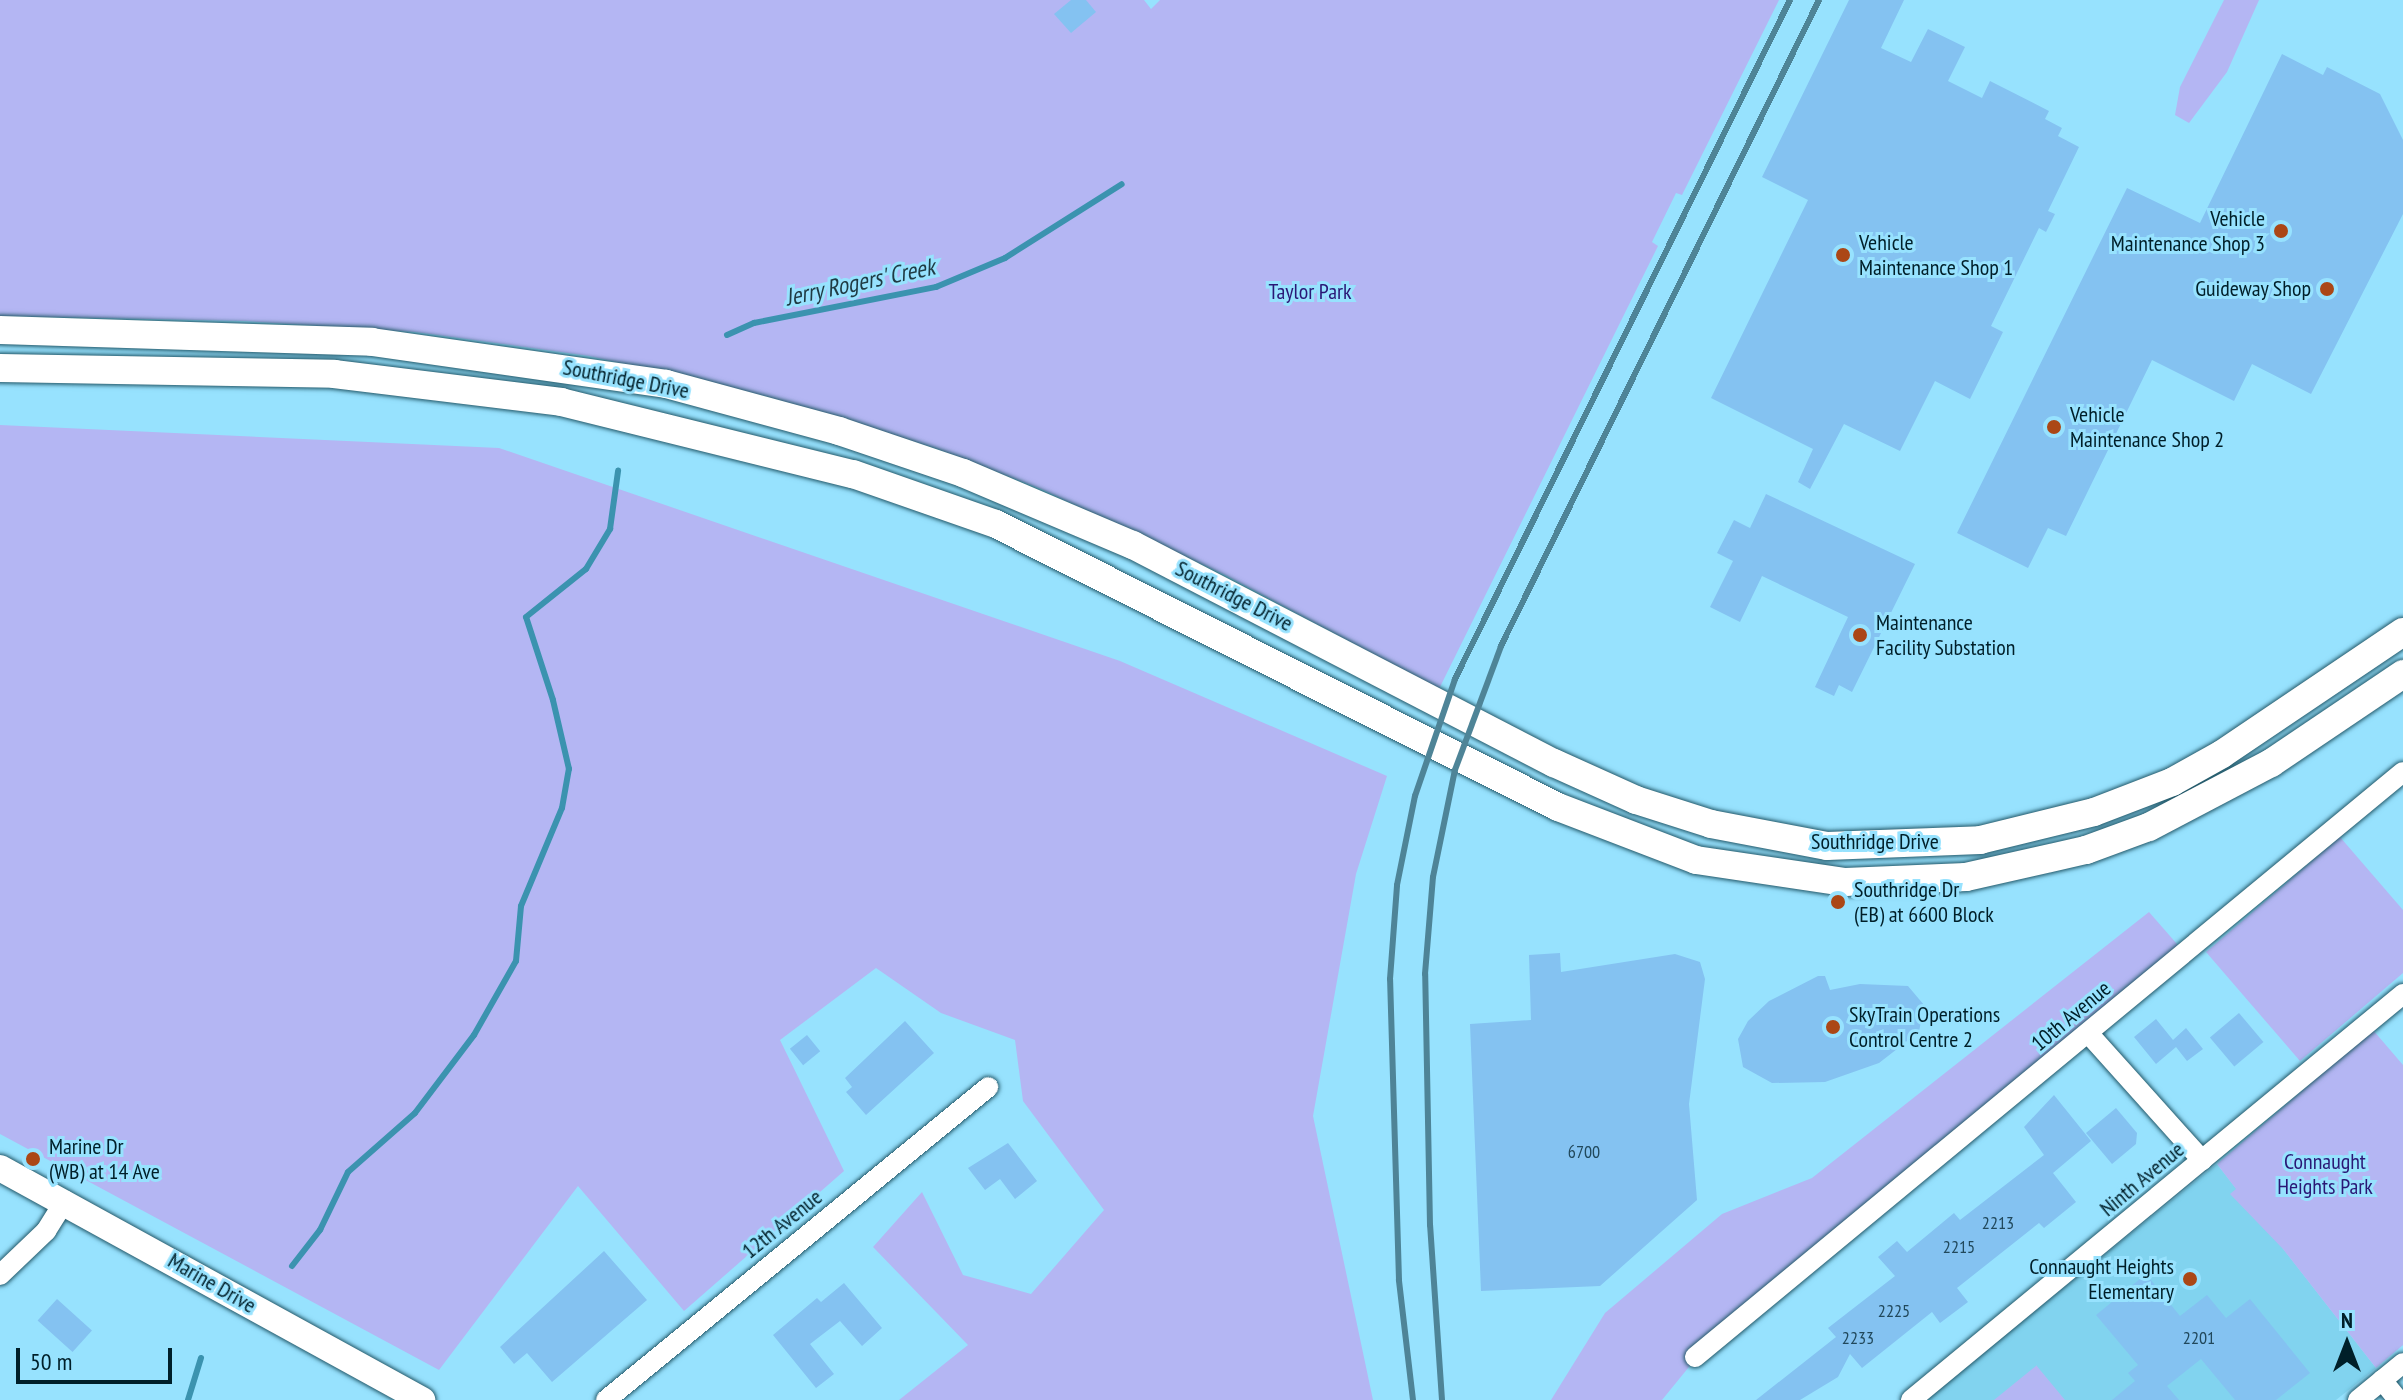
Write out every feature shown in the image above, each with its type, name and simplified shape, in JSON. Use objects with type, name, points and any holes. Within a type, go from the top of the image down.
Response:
[{"type":"main road","name":"Southridge Drive","points":[[0,330],[372,342],[666,384],[839,431],[990,484],[1133,545],[1554,763],[1636,800],[1711,824],[1827,846],[1980,840],[2094,812],[2172,782],[2222,754],[2403,632]]},
{"type":"main road","name":"Southridge Drive","points":[[0,368],[334,374],[561,402],[853,474],[996,524],[1558,807],[1696,860],[1780,874],[1906,882],[1966,877],[2086,850],[2213,797],[2403,674]]},
{"type":"main road","points":[[1780,874],[1827,846]]},
{"type":"street","name":"10th Avenue","points":[[1695,1357],[2403,772]]},
{"type":"street","name":"Ninth Avenue","points":[[1911,1400],[2403,994]]},
{"type":"street","points":[[2088,1033],[2202,1160]]},
{"type":"street","name":"12th Avenue","points":[[606,1400],[988,1087]]},
{"type":"street","name":"Marine Drive","points":[[0,1168],[422,1400]]},
{"type":"street","points":[[0,1275],[46,1231],[65,1201]]},
{"type":"street","points":[[2358,1400],[2403,1363]]},
{"type":"street","points":[[2382,1380],[2398,1400]]},
{"type":"shaded area","name":"Connaught Heights Elementary","points":[[2217,1164],[2376,1368],[2336,1400],[1925,1400]]},
{"type":"green space","name":"Taylor Park","points":[[0,0],[1144,0],[1151,9],[1160,0],[1779,0],[1682,195],[1676,193],[1652,242],[1658,246],[1439,689],[1225,575],[1041,489],[935,448],[765,396],[589,356],[415,332],[243,321],[0,316]]},
{"type":"green space","points":[[2224,0],[2259,0],[2227,72],[2189,123],[2175,115],[2180,87]]},
{"type":"green space","points":[[0,425],[499,448],[1120,661],[1387,776],[1356,874],[1313,1116],[1373,1400],[899,1400],[968,1345],[873,1247],[922,1192],[963,1275],[1031,1294],[1104,1210],[1023,1101],[1015,1040],[941,1013],[876,968],[780,1040],[844,1171],[684,1311],[578,1186],[439,1370],[0,1134]]},
{"type":"green space","points":[[2340,837],[2403,910],[2403,973],[2300,1061],[2206,952]]},
{"type":"green space","points":[[2149,912],[2184,952],[1724,1324],[1662,1400],[1551,1400],[1605,1313],[1722,1214],[1812,1178]]},
{"type":"green space","name":"Connaught Heights Park","points":[[2373,1030],[2403,1065],[2403,1345],[2376,1368],[2283,1249],[2230,1194],[2236,1189],[2217,1164]]},
{"type":"green space","points":[[2036,1366],[2065,1400],[1994,1400]]},
{"type":"building","points":[[1071,0],[1086,0],[1096,12],[1071,33],[1054,14]]},
{"type":"building","points":[[1849,0],[1904,0],[1881,48],[1911,62],[1928,29],[1965,47],[1948,81],[1982,98],[1990,81],[2049,111],[2045,119],[2062,128],[2058,136],[2079,147],[2048,211],[2055,214],[2046,232],[2039,228],[1991,326],[2003,332],[1970,399],[1935,381],[1900,451],[1844,424],[1810,489],[1798,482],[1813,449],[1711,398],[1808,200],[1762,177]]},
{"type":"building","points":[[2282,54],[2323,75],[2327,67],[2380,94],[2403,140],[2403,214],[2311,394],[2252,364],[2234,401],[2152,360],[2066,536],[2048,528],[2028,568],[1957,533],[2127,188],[2200,223]]},
{"type":"building","points":[[1766,494],[1915,564],[1852,692],[1839,685],[1834,696],[1815,687],[1848,617],[1762,576],[1740,622],[1710,607],[1733,561],[1717,553],[1734,520],[1750,528]]},
{"type":"building","points":[[1560,953],[1561,972],[1675,954],[1700,962],[1705,979],[1689,1104],[1697,1200],[1600,1286],[1481,1291],[1470,1024],[1531,1020],[1529,955]]},
{"type":"building","name":"SkyTrain Operations Control Centre 2","points":[[1818,976],[1825,976],[1830,990],[1860,984],[1908,986],[1924,1005],[1919,1032],[1879,1063],[1825,1082],[1772,1083],[1743,1067],[1738,1039],[1748,1021],[1769,1001]]},
{"type":"building","points":[[2239,1013],[2263,1042],[2234,1067],[2210,1037]]},
{"type":"building","points":[[2156,1019],[2173,1040],[2186,1028],[2203,1049],[2187,1061],[2176,1047],[2156,1064],[2134,1037]]},
{"type":"building","points":[[905,1021],[934,1053],[866,1115],[846,1092],[852,1087],[845,1078]]},
{"type":"building","points":[[807,1035],[820,1051],[803,1065],[790,1049]]},
{"type":"building","points":[[2054,1095],[2091,1141],[2053,1173],[2076,1202],[2044,1228],[2039,1223],[1957,1288],[1968,1302],[1940,1323],[1932,1312],[1862,1368],[1850,1354],[1838,1377],[1800,1400],[1756,1400],[1836,1337],[1828,1328],[1895,1276],[1878,1257],[1897,1241],[1907,1252],[1954,1213],[1960,1220],[2044,1155],[2024,1127]]},
{"type":"building","points":[[2116,1108],[2137,1133],[2136,1144],[2112,1164],[2086,1133]]},
{"type":"building","points":[[1008,1143],[1037,1181],[1015,1199],[1000,1179],[985,1190],[968,1168]]},
{"type":"building","points":[[604,1251],[647,1300],[552,1382],[527,1353],[514,1364],[500,1347]]},
{"type":"building","points":[[2146,1274],[2180,1316],[2207,1295],[2226,1318],[2250,1299],[2310,1373],[2276,1400],[2235,1400],[2201,1359],[2167,1386],[2179,1400],[2112,1400],[2135,1381],[2128,1373],[2138,1365],[2096,1315]]},
{"type":"building","points":[[844,1283],[882,1328],[862,1346],[840,1321],[810,1344],[834,1374],[816,1388],[773,1335],[817,1298],[821,1302]]},
{"type":"building","points":[[57,1299],[92,1330],[73,1352],[38,1321]]},
{"type":"waterway","name":"Jerry Rogers' Creek","points":[[727,335],[754,323],[936,287],[1005,258],[1122,184]]},
{"type":"waterway","name":"Jerry Rogers' Creek","points":[[292,1266],[320,1230],[348,1172],[415,1113],[474,1035],[516,961],[521,906],[562,808],[569,769],[553,700],[526,617],[586,569],[610,529],[618,471]]},
{"type":"waterway","name":"Jerry Rogers' Creek","points":[[188,1400],[201,1358]]},
{"type":"railway","points":[[1413,1400],[1399,1280],[1390,979],[1397,885],[1415,796],[1455,679],[1790,0]]},
{"type":"railway","points":[[1442,1400],[1430,1225],[1425,974],[1433,877],[1455,770],[1501,646],[1819,0]]},
{"type":"place","name":"Vehicle Maintenance Shop 3","points":[[2281,231]]},
{"type":"place","name":"Vehicle Maintenance Shop 1","points":[[1843,255]]},
{"type":"place","name":"Guideway Shop","points":[[2327,289]]},
{"type":"place","name":"Vehicle Maintenance Shop 2","points":[[2054,427]]},
{"type":"place","name":"Maintenance Facility Substation","points":[[1860,635]]},
{"type":"place","name":"Southridge Dr (EB) at 6600 Block","points":[[1838,902]]},
{"type":"place","name":"SkyTrain Operations Control Centre 2","points":[[1833,1027]]},
{"type":"place","name":"Marine Dr (WB) at 14 Ave","points":[[33,1159]]},
{"type":"place","name":"Connaught Heights Elementary","points":[[2190,1279]]}]
